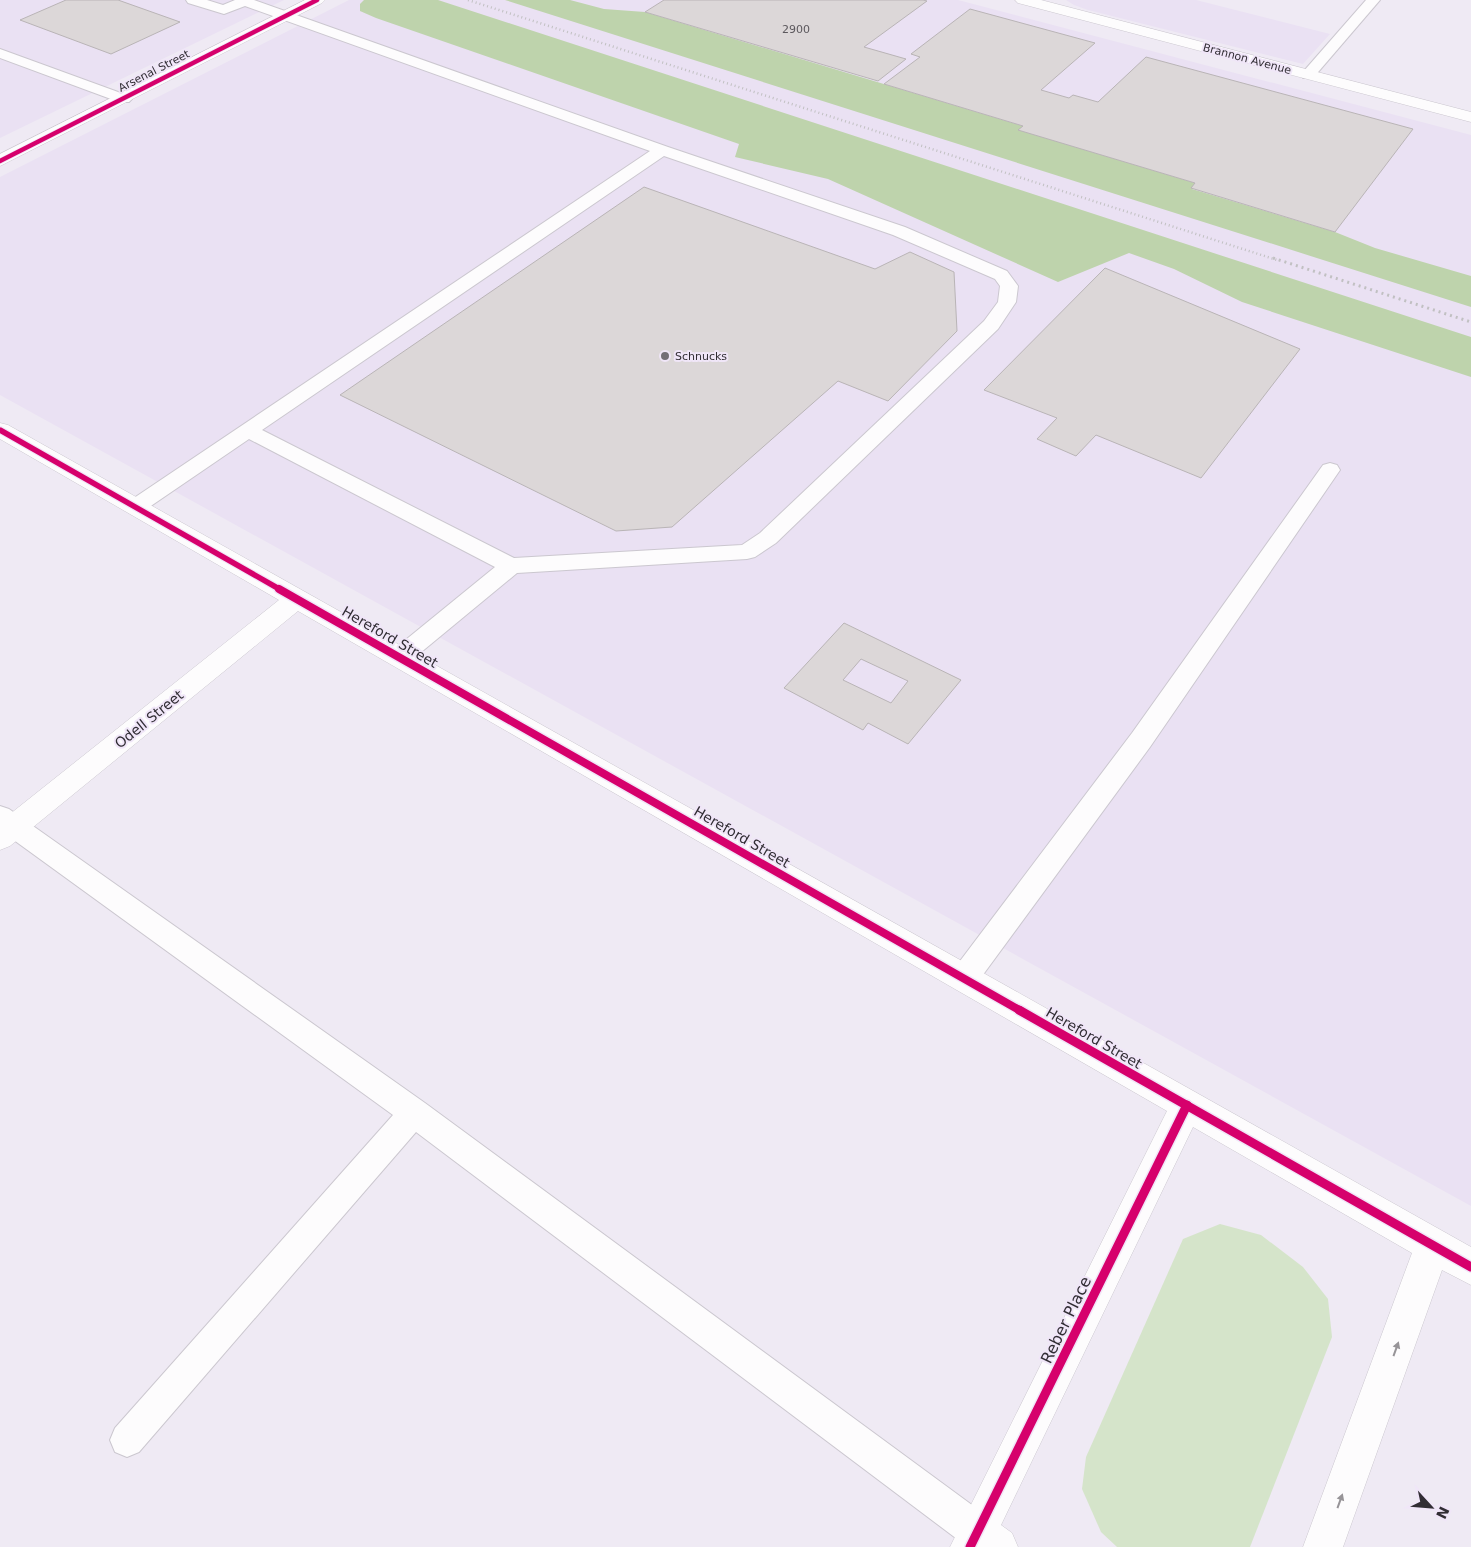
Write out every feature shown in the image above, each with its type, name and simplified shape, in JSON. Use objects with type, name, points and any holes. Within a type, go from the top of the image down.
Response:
[{"type":"street","name":"Arsenal Street","points":[[0,161],[317,0]]},
{"type":"street","name":"Brannon Avenue","points":[[1027,0],[1471,117]]},
{"type":"street","name":"Hereford Street","points":[[0,430],[1471,1267]]},
{"type":"street","name":"Odell Street","points":[[5,827],[297,599]]},
{"type":"street","name":"Reber Place","points":[[982,1542],[1187,1105]]},
{"type":"street","points":[[1323,1547],[1433,1246]]},
{"type":"lane","points":[[192,0],[224,10],[245,0],[662,150],[899,230],[1001,274],[1009,286],[1007,302],[991,325],[776,531],[747,552],[511,566],[246,430]]},
{"type":"lane","points":[[1308,75],[1373,0]]},
{"type":"lane","points":[[0,53],[124,99]]},
{"type":"lane","points":[[135,507],[662,150]]},
{"type":"lane","points":[[964,978],[1141,740],[1330,470]]},
{"type":"lane","points":[[400,657],[511,566]]},
{"type":"lane","points":[[5,827],[414,1113],[982,1542]]},
{"type":"lane","points":[[127,1440],[414,1113]]},
{"type":"shaded area","points":[[0,0],[284,0],[0,138]]},
{"type":"shaded area","points":[[349,0],[958,0],[1471,135],[1471,1206],[0,395],[0,177]]},
{"type":"shaded area","points":[[1066,0],[1196,0],[1330,34],[1303,64],[1088,10]]},
{"type":"green space","points":[[364,0],[438,0],[1471,337],[1471,377],[1242,302],[1174,269],[1129,253],[1058,282],[828,179],[735,157],[739,144],[376,18],[360,11],[360,4]]},
{"type":"green space","points":[[505,0],[570,0],[604,9],[645,12],[1023,126],[1019,130],[1195,183],[1192,189],[1335,232],[1375,248],[1471,276],[1471,307]]},
{"type":"green space","points":[[1220,1224],[1261,1235],[1303,1267],[1328,1299],[1332,1337],[1250,1547],[1117,1547],[1101,1532],[1082,1489],[1086,1457],[1183,1239]]},
{"type":"building","points":[[66,0],[118,0],[180,22],[111,54],[20,20]]},
{"type":"building","points":[[664,0],[927,1],[864,47],[906,59],[878,81],[645,12]]},
{"type":"building","points":[[970,9],[1095,43],[1041,90],[1069,98],[1073,95],[1098,102],[1146,57],[1413,129],[1335,232],[1191,188],[1195,183],[1018,130],[1023,126],[884,84],[920,57],[911,54]]},
{"type":"building","name":"Schnucks","points":[[644,187],[875,269],[910,252],[954,272],[957,331],[888,401],[838,381],[672,527],[616,531],[340,395]]},
{"type":"building","points":[[1105,268],[1300,349],[1201,478],[1096,435],[1076,456],[1037,439],[1057,418],[984,390]]},
{"type":"building","points":[[844,623],[961,680],[908,744],[868,723],[863,730],[784,688]],"holes":[[[861,659],[908,681],[891,703],[843,680]]]},
{"type":"railway","points":[[468,0],[1277,260]]},
{"type":"railway","points":[[1273,258],[1471,322]]},
{"type":"cycle path","points":[[0,161],[317,0]]},
{"type":"cycle path","points":[[0,430],[1471,1267]]},
{"type":"cycle path","points":[[970,1547],[1187,1105]]},
{"type":"place","name":"Schnucks","points":[[665,356]]}]
